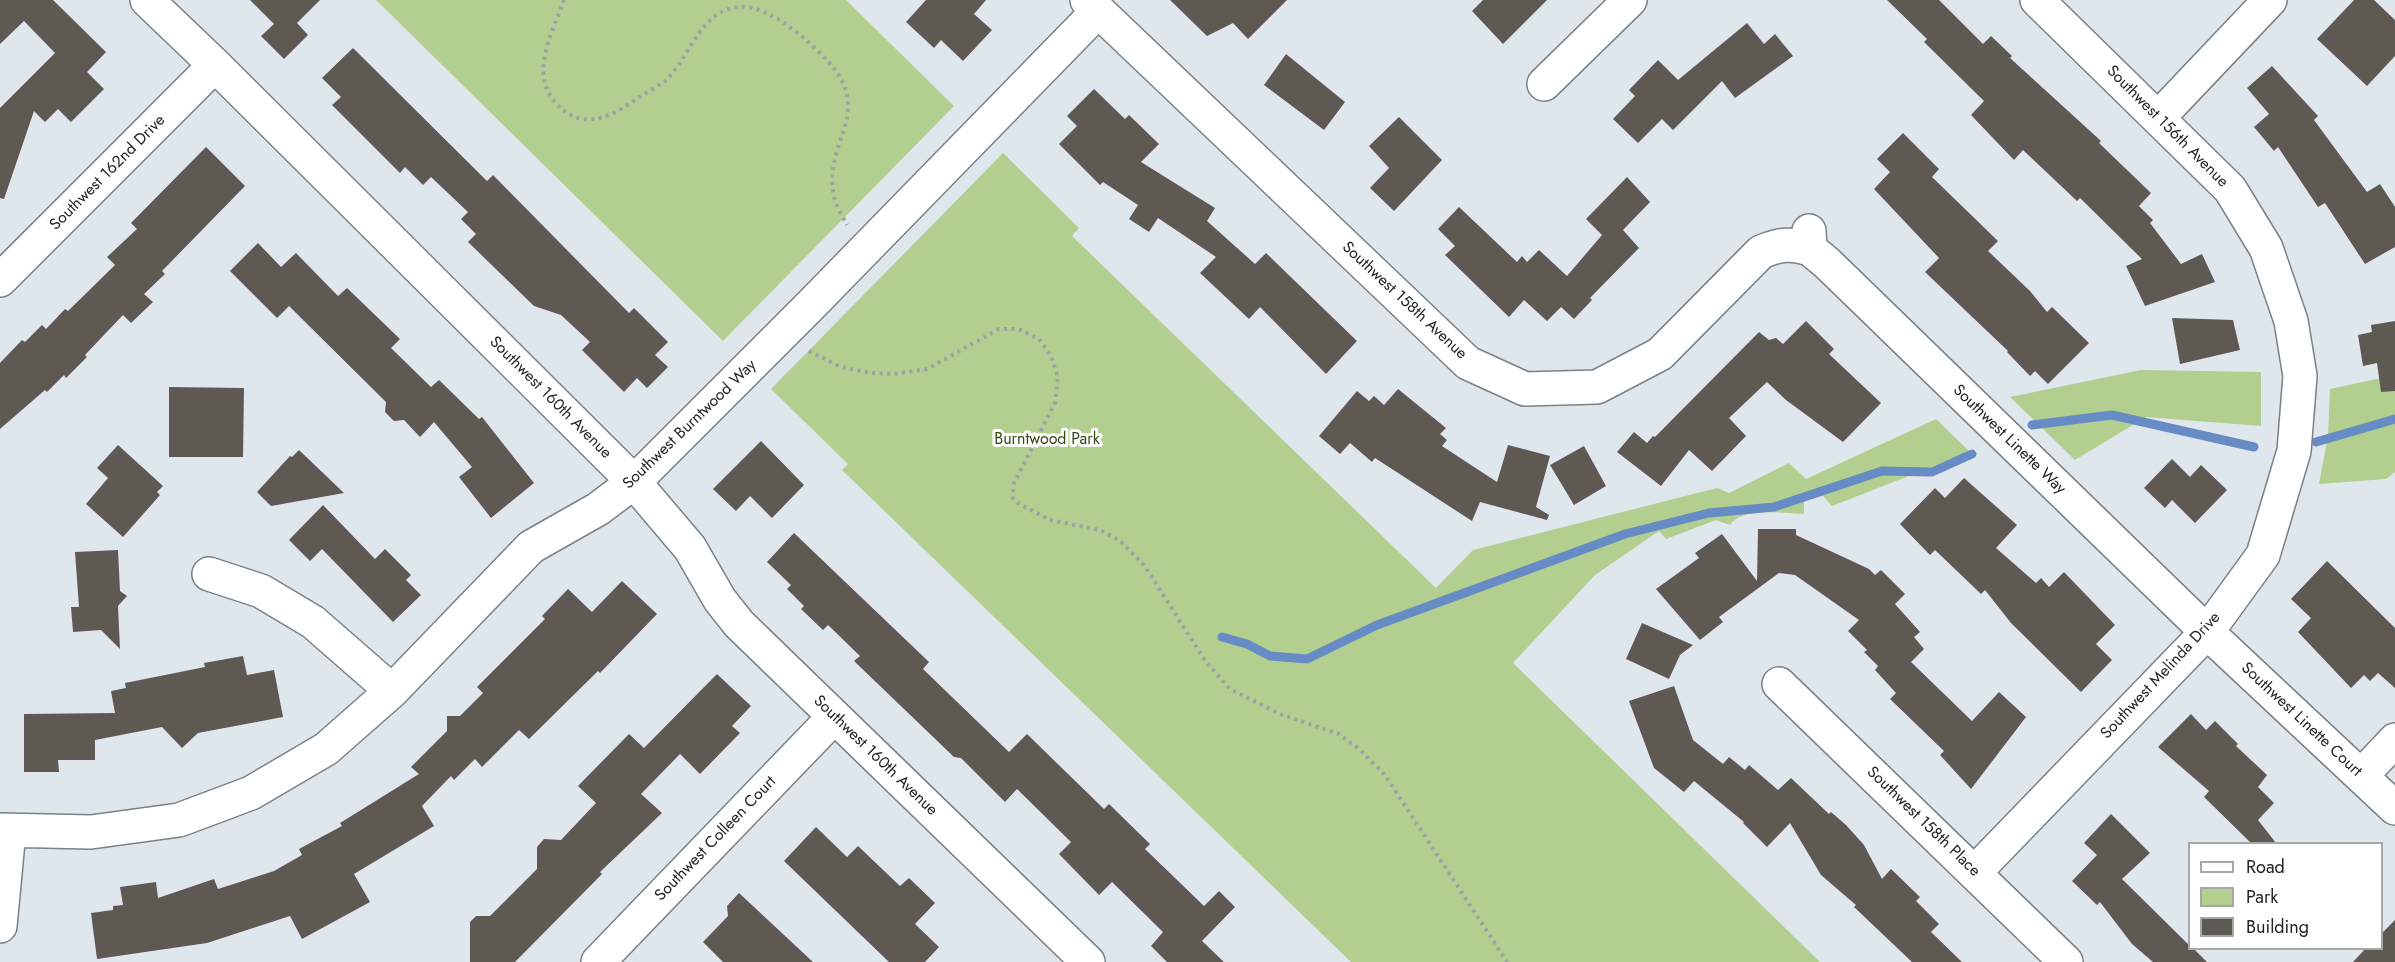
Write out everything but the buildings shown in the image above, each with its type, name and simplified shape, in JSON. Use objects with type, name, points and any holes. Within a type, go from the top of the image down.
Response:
[{"type":"street","name":"Southwest 160th Avenue","points":[[147,0],[634,482],[690,548],[720,600],[739,624],[1088,962]]},
{"type":"street","points":[[1544,84],[1630,0]]},
{"type":"street","name":"Southwest 156th Avenue","points":[[2037,0],[2230,189],[2266,248],[2291,321],[2300,376]]},
{"type":"street","points":[[2159,117],[2270,0]]},
{"type":"street","name":"Southwest 158th Avenue","points":[[1093,5],[1468,363],[1525,389],[1598,387],[1660,354],[1761,252],[1778,245],[1809,240]]},
{"type":"street","name":"Southwest Burntwood Way","points":[[5,831],[91,832],[180,820],[251,793],[326,749],[392,691],[531,547],[598,509],[634,482],[803,314],[1093,5]]},
{"type":"street","name":"Southwest 162nd Drive","points":[[0,280],[215,65]]},
{"type":"street","name":"Southwest Linette Way","points":[[1809,240],[1827,262],[2207,632]]},
{"type":"street","name":"Southwest Melinda Drive","points":[[1975,872],[2207,632],[2263,555],[2294,451],[2300,376]]},
{"type":"street","points":[[209,574],[261,591],[313,622],[392,691]]},
{"type":"street","name":"Southwest Linette Court","points":[[2207,632],[2395,808]]},
{"type":"street","name":"Southwest 158th Place","points":[[1779,684],[2066,962]]},
{"type":"street","name":"Southwest Colleen Court","points":[[598,962],[834,717]]},
{"type":"street","points":[[2361,776],[2395,740]]},
{"type":"street","points":[[0,926],[5,831]]},
{"type":"path","points":[[564,0],[543,62],[542,77],[546,92],[562,111],[588,120],[601,119],[622,109],[666,80],[710,19],[725,10],[740,7],[757,9],[791,27],[827,61],[844,83],[849,107],[833,170],[832,193],[847,225]]},
{"type":"path","points":[[803,348],[841,367],[872,373],[894,374],[927,369],[999,329],[1018,329],[1039,339],[1052,356],[1058,377],[1055,403],[1013,485],[1013,498],[1050,520],[1100,530],[1119,540],[1144,565],[1206,662],[1230,689],[1280,714],[1338,734],[1359,749],[1385,775],[1507,962]]},
{"type":"green space","points":[[376,0],[846,0],[954,106],[723,341]]},
{"type":"green space","name":"Burntwood Park","points":[[1003,153],[1079,228],[1072,236],[1436,588],[1473,550],[1717,488],[1729,493],[1789,463],[1806,479],[1936,419],[1970,452],[1832,506],[1823,496],[1804,500],[1804,514],[1753,513],[1736,519],[1730,525],[1716,520],[1666,539],[1659,531],[1595,575],[1513,663],[1820,962],[1351,962],[842,470],[848,464],[771,389]]},
{"type":"green space","points":[[2141,370],[2261,372],[2261,426],[2146,417],[2075,460],[2010,397]]},
{"type":"green space","points":[[2395,375],[2395,472],[2386,479],[2319,484],[2328,435],[2330,389]]},
{"type":"waterway","points":[[2032,425],[2112,415],[2254,447]]},
{"type":"waterway","points":[[2316,442],[2395,419]]},
{"type":"waterway","points":[[1222,637],[1247,644],[1270,656],[1307,659],[1377,625],[1625,534],[1709,513],[1774,507],[1882,471],[1932,472],[1972,454]]}]
